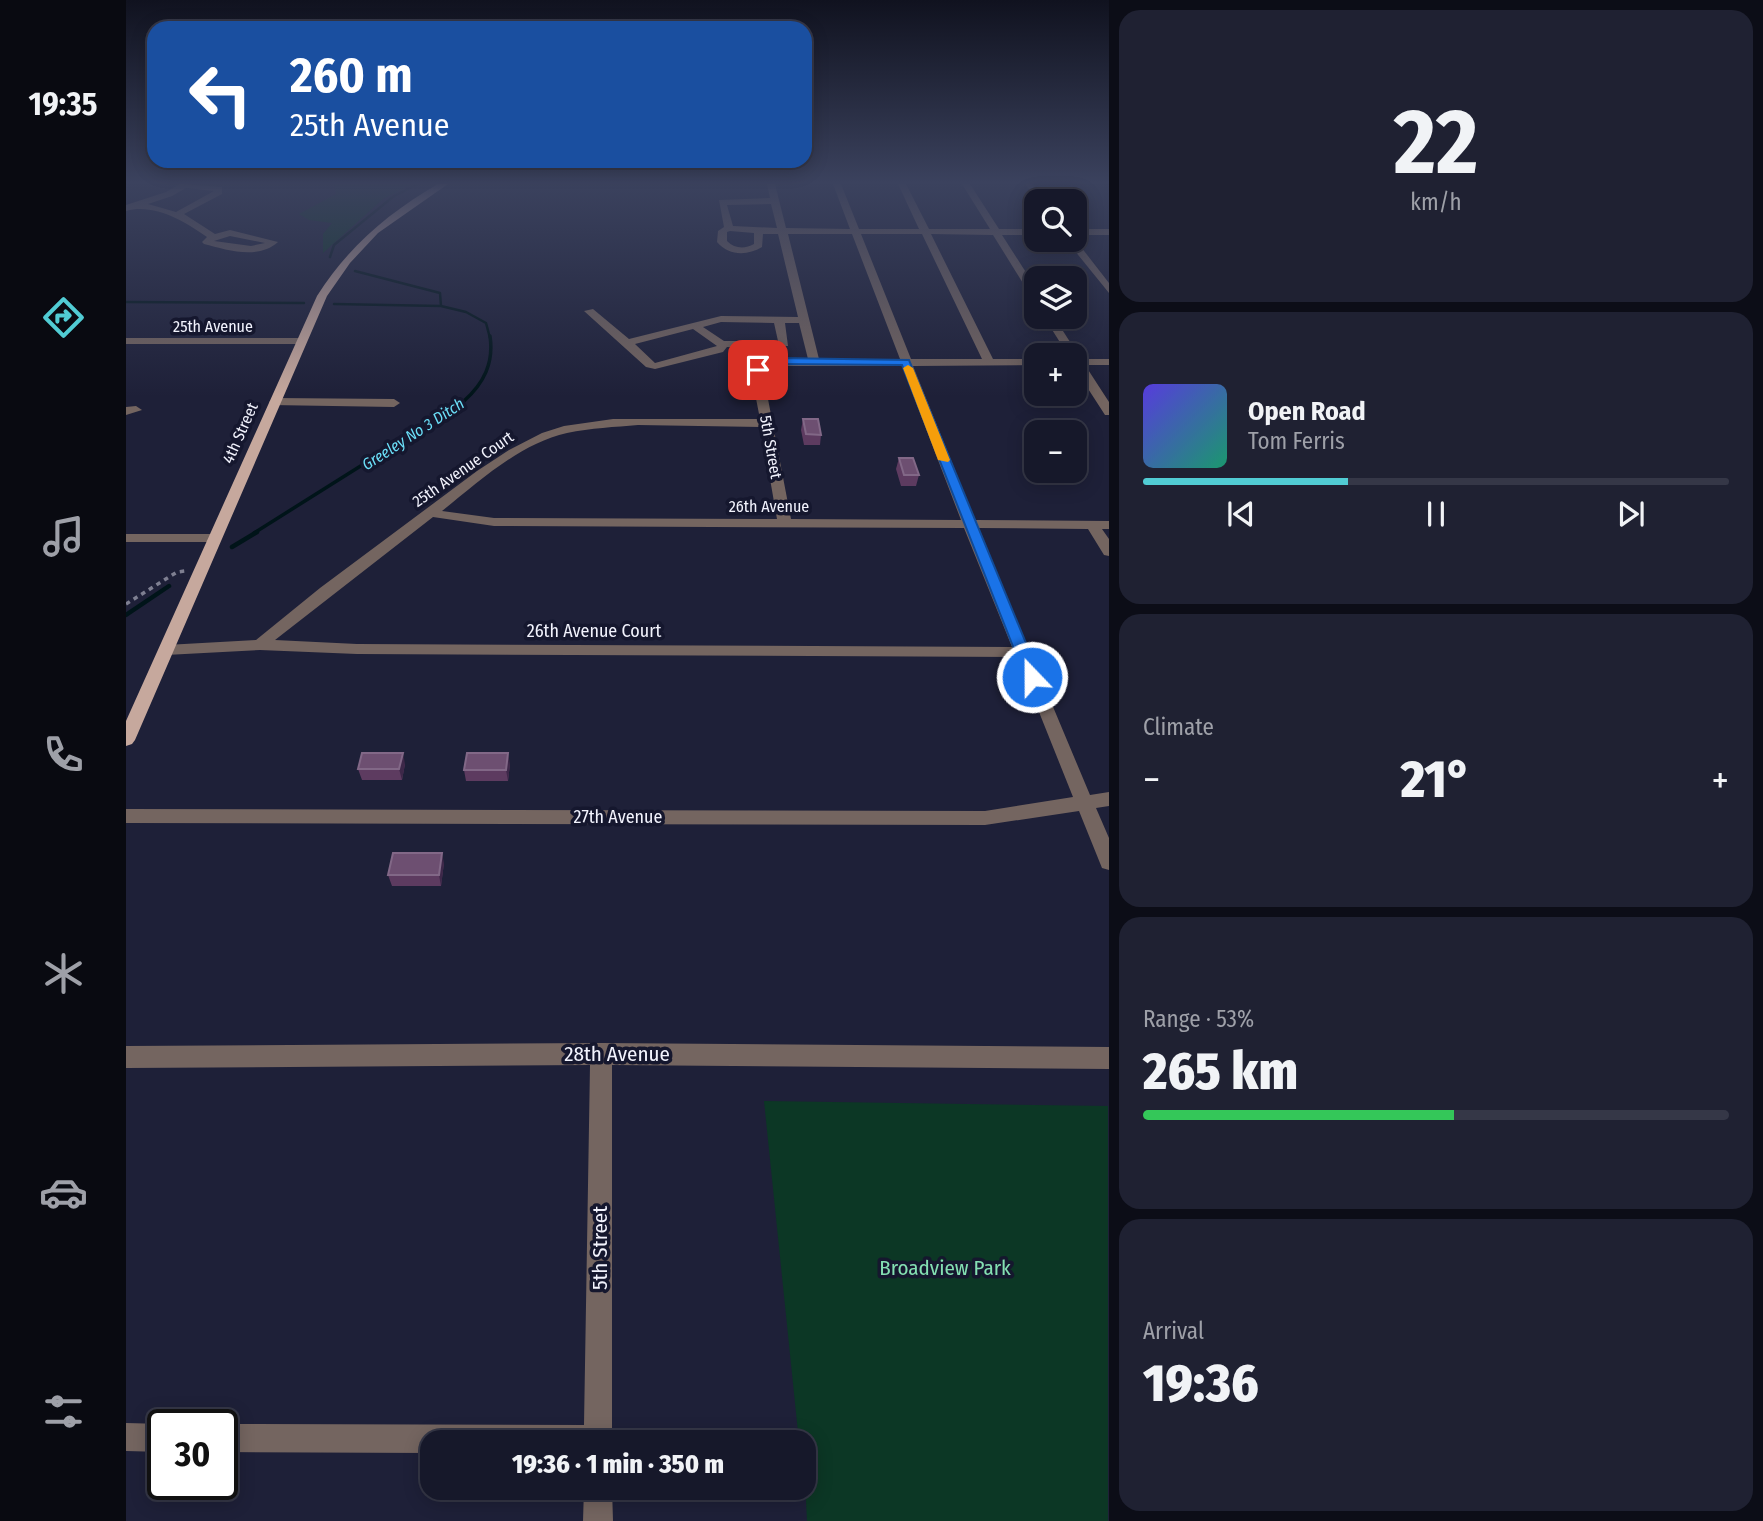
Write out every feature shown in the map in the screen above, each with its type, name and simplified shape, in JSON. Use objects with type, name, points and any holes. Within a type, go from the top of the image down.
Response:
[{"type":"main road","name":"4th Street","points":[[126,740],[301,341],[338,270],[350,255]]},
{"type":"street","points":[[789,255],[814,362]]},
{"type":"street","points":[[864,255],[969,523],[1108,862]]},
{"type":"street","points":[[937,255],[989,362]]},
{"type":"street","points":[[1010,255],[1024,277]]},
{"type":"street","points":[[1082,255],[1108,290]]},
{"type":"street","points":[[589,311],[650,365],[662,366],[719,350],[722,344]]},
{"type":"street","points":[[627,343],[721,319],[804,320]]},
{"type":"street","name":"5th Street","points":[[750,319],[755,356],[761,367],[767,423],[785,524]]},
{"type":"street","points":[[695,326],[722,344],[784,344],[779,320]]},
{"type":"street","name":"25th Avenue","points":[[126,341],[301,341]]},
{"type":"street","points":[[1087,360],[1108,362]]},
{"type":"street","points":[[761,367],[814,362],[1024,362]]},
{"type":"street","points":[[1087,378],[1108,412]]},
{"type":"street","points":[[275,402],[394,403]]},
{"type":"street","name":"25th Avenue Court","points":[[260,645],[321,594],[517,450],[562,430],[612,424],[767,423]]},
{"type":"street","name":"26th Avenue","points":[[430,513],[494,522],[1108,525]]},
{"type":"street","points":[[1093,525],[1108,552]]},
{"type":"street","points":[[126,538],[214,538]]},
{"type":"street","name":"26th Avenue Court","points":[[166,650],[260,645],[357,649],[1022,652]]},
{"type":"street","name":"27th Avenue","points":[[126,816],[985,818],[1108,799]]},
{"type":"street","name":"5th Street","points":[[598,1430],[601,1054]]},
{"type":"street","name":"28th Avenue","points":[[126,1057],[601,1054],[1108,1058]]},
{"type":"street","points":[[126,1437],[147,1438]]},
{"type":"street","points":[[238,1438],[420,1440]]},
{"type":"street","points":[[598,1500],[598,1521]]},
{"type":"path","points":[[126,604],[177,572]]},
{"type":"green space","name":"Broadview Park","points":[[764,1101],[1108,1106],[1108,1521],[807,1521],[806,1500],[816,1500],[816,1430],[798,1430]]},
{"type":"building","points":[[803,419],[818,419],[821,435],[806,434]]},
{"type":"building","points":[[899,458],[913,458],[919,475],[904,475]]},
{"type":"building","points":[[362,753],[403,753],[399,769],[358,769]]},
{"type":"building","points":[[467,753],[508,753],[506,770],[464,770]]},
{"type":"building","points":[[393,853],[442,853],[439,875],[388,875]]},
{"type":"waterway","name":"Greeley No 3 Ditch","points":[[355,271],[440,293],[441,306]]},
{"type":"waterway","points":[[126,302],[304,303]]},
{"type":"waterway","points":[[334,304],[441,306]]},
{"type":"waterway","name":"Greeley No 3 Ditch","points":[[441,306],[466,312],[486,323],[490,338]]},
{"type":"waterway","name":"Greeley No 3 Ditch","points":[[254,533],[464,401],[486,372],[490,336]]},
{"type":"waterway","name":"Greeley No 3 Ditch","points":[[232,547],[257,532]]},
{"type":"waterway","name":"Greeley No 3 Ditch","points":[[126,615],[169,586]]},
{"type":"slow traffic","points":[[908,368],[944,460]]},
{"type":"route","points":[[758,370],[764,363],[777,361],[906,362],[1032,677]]}]
